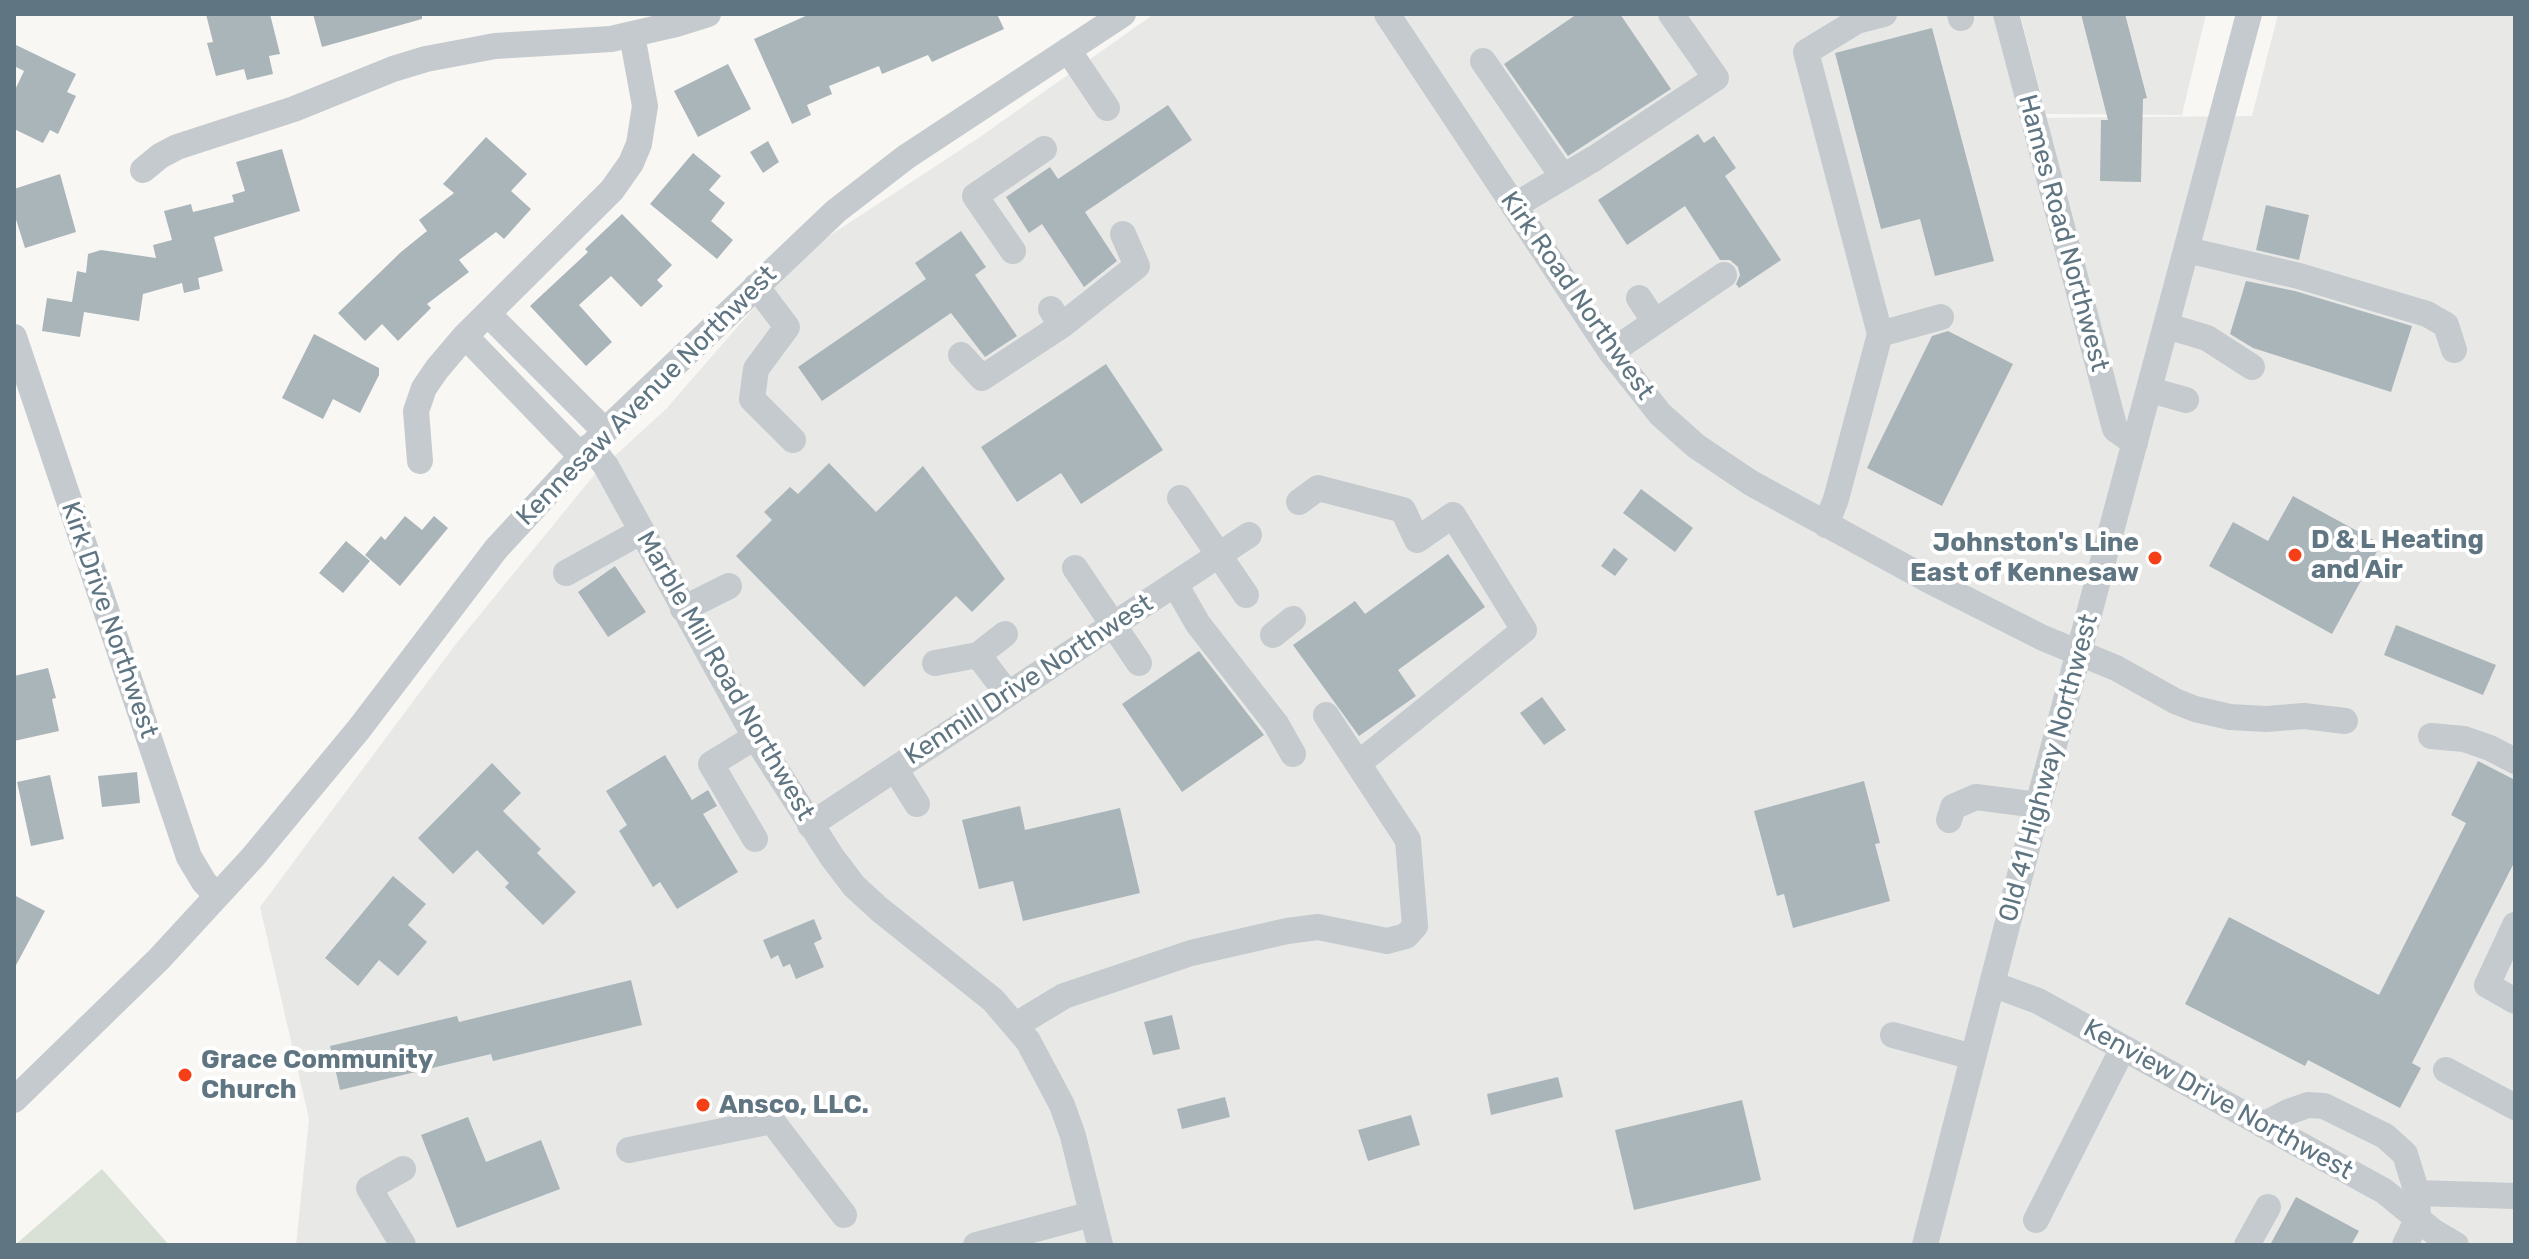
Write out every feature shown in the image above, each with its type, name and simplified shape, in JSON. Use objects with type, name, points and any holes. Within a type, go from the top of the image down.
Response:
[{"type":"street","points":[[143,170],[177,147],[282,113],[426,59],[495,46],[611,39],[708,14]]},
{"type":"street","name":"Kennesaw Avenue Northwest","points":[[14,1100],[112,1008],[217,896],[312,787],[496,549],[592,444],[836,211],[906,157],[1123,14]]},
{"type":"street","name":"Kirk Road Northwest","points":[[1387,14],[1611,352],[1660,414],[1696,446],[1751,483],[1947,590],[2116,668],[2175,701],[2214,714],[2248,719],[2325,717],[2345,721]]},
{"type":"street","points":[[1514,206],[1716,78],[1671,14]]},
{"type":"street","points":[[1826,525],[1836,499],[1880,334],[1806,52],[1857,21],[1884,14]]},
{"type":"street","name":"Hames Road Northwest","points":[[2006,14],[2115,429],[2135,443]]},
{"type":"street","name":"Old 41 Highway Northwest","points":[[1925,1245],[2038,805],[2249,14]]},
{"type":"street","points":[[420,461],[416,411],[424,388],[448,354],[612,190],[631,163],[639,144],[645,106],[632,35]]},
{"type":"street","points":[[1068,50],[1107,108]]},
{"type":"street","points":[[1483,61],[1563,177]]},
{"type":"street","points":[[1013,251],[975,196],[1044,149]]},
{"type":"street","points":[[961,355],[982,378],[1056,318],[1137,266],[1123,234]]},
{"type":"street","points":[[2187,250],[2299,276],[2427,314],[2446,325],[2454,350]]},
{"type":"street","points":[[1611,352],[1724,275]]},
{"type":"street","points":[[756,286],[787,327],[756,369],[752,399],[793,440]]},
{"type":"street","points":[[1639,298],[1655,322]]},
{"type":"street","points":[[488,314],[592,444]]},
{"type":"street","points":[[1880,334],[1941,317]]},
{"type":"street","points":[[2167,326],[2207,338],[2252,367]]},
{"type":"street","points":[[465,336],[592,444]]},
{"type":"street","name":"Kirk Drive Northwest","points":[[14,337],[189,857],[217,896]]},
{"type":"street","points":[[2150,390],[2186,400]]},
{"type":"street","name":"Marble Mill Road Northwest","points":[[592,444],[755,737],[810,825],[854,886],[974,984],[1016,1025],[1038,1059],[1062,1105],[1100,1245]]},
{"type":"street","points":[[1299,502],[1318,488],[1403,510],[1417,540],[1453,515],[1524,630],[1359,763]]},
{"type":"street","points":[[1180,498],[1246,595]]},
{"type":"street","points":[[566,573],[642,531]]},
{"type":"street","name":"Kenmill Drive Northwest","points":[[810,825],[1249,535]]},
{"type":"street","points":[[1075,568],[1139,663]]},
{"type":"street","points":[[1175,584],[1198,624],[1276,724],[1293,754]]},
{"type":"street","points":[[683,609],[729,586]]},
{"type":"street","points":[[935,663],[978,655],[1005,634]]},
{"type":"street","points":[[978,655],[1008,694]]},
{"type":"street","points":[[1016,1025],[1064,996],[1191,953],[1260,937],[1318,927],[1387,941],[1406,936],[1415,926],[1408,840],[1326,715]]},
{"type":"street","points":[[2431,736],[2464,739],[2515,761]]},
{"type":"street","points":[[755,737],[711,764],[755,839]]},
{"type":"street","points":[[895,769],[917,804]]},
{"type":"street","points":[[1949,820],[1953,807],[1976,797],[2038,805]]},
{"type":"street","points":[[2515,925],[2487,985],[2515,1001]]},
{"type":"street","name":"Kenview Drive Northwest","points":[[1992,984],[2038,1001],[2384,1191],[2431,1222]]},
{"type":"street","points":[[1893,1035],[1973,1057]]},
{"type":"street","points":[[2036,1220],[2123,1048]]},
{"type":"street","points":[[2446,1070],[2515,1107]]},
{"type":"street","points":[[2263,1125],[2308,1105],[2324,1106],[2385,1136],[2405,1154],[2431,1222]]},
{"type":"street","points":[[629,1150],[772,1121],[844,1215]]},
{"type":"street","points":[[403,1169],[369,1188],[403,1245]]},
{"type":"street","points":[[2405,1245],[2431,1222],[2515,1196]]},
{"type":"street","points":[[2247,1245],[2268,1207]]},
{"type":"street","points":[[976,1245],[1092,1214]]},
{"type":"shaded area","points":[[1154,14],[1997,14],[2024,118],[2252,116],[2278,14],[2515,14],[2515,1245],[296,1245],[309,1119],[260,907],[455,645],[595,474],[666,409],[800,255],[977,139]]},
{"type":"shaded area","points":[[2020,14],[2206,14],[2182,115],[2046,114]]},
{"type":"shaded area","points":[[102,1169],[169,1245],[15,1245]]},
{"type":"building","points":[[206,14],[270,14],[280,54],[269,56],[273,74],[247,80],[244,69],[216,76],[207,43],[213,42]]},
{"type":"building","points":[[313,14],[422,14],[422,19],[322,47]]},
{"type":"building","points":[[810,14],[997,14],[1004,29],[932,62],[928,55],[882,74],[879,66],[829,86],[832,94],[807,105],[811,115],[792,124],[754,39]]},
{"type":"building","points":[[1577,14],[1620,14],[1671,89],[1568,156],[1504,64]]},
{"type":"building","points":[[2081,14],[2125,14],[2147,98],[2143,99],[2141,182],[2100,181],[2101,120],[2108,120]]},
{"type":"building","points":[[1932,28],[1994,261],[1935,276],[1920,219],[1881,229],[1835,53]]},
{"type":"building","points":[[14,44],[76,74],[67,92],[76,96],[58,134],[50,130],[43,143],[14,129],[14,92],[24,71],[14,66]]},
{"type":"building","points":[[728,64],[751,109],[698,137],[674,91]]},
{"type":"building","points":[[1168,105],[1192,140],[1085,212],[1117,261],[1084,287],[1042,224],[1029,233],[1006,197],[1050,167],[1058,179]]},
{"type":"building","points":[[1698,134],[1704,143],[1714,136],[1736,168],[1725,176],[1781,260],[1739,288],[1736,284],[1740,275],[1738,267],[1730,260],[1720,260],[1685,206],[1627,245],[1598,200]]},
{"type":"building","points":[[486,137],[527,174],[511,191],[531,209],[504,239],[496,232],[459,260],[469,272],[427,304],[431,308],[398,341],[382,324],[365,341],[338,313],[427,231],[419,220],[454,193],[443,184]]},
{"type":"building","points":[[768,141],[779,162],[763,173],[750,152]]},
{"type":"building","points":[[282,149],[300,211],[214,237],[223,271],[198,278],[200,289],[184,293],[182,283],[143,294],[139,321],[84,312],[80,337],[42,331],[47,298],[72,302],[77,271],[86,273],[88,254],[101,250],[156,258],[153,245],[172,240],[164,211],[191,204],[193,212],[234,202],[232,195],[245,191],[236,162]]},
{"type":"building","points":[[693,153],[721,176],[709,190],[725,203],[711,221],[733,240],[717,259],[650,204]]},
{"type":"building","points":[[60,174],[76,232],[25,248],[14,213],[14,189]]},
{"type":"building","points":[[2266,205],[2309,215],[2299,260],[2256,250]]},
{"type":"building","points":[[622,214],[672,265],[657,280],[663,286],[641,307],[611,276],[579,305],[612,342],[586,366],[530,306],[588,252],[585,249]]},
{"type":"building","points":[[961,231],[986,267],[975,275],[1017,336],[985,357],[951,313],[822,401],[798,367],[926,279],[915,263]]},
{"type":"building","points":[[2246,281],[2295,291],[2412,326],[2391,392],[2253,348],[2230,334]]},
{"type":"building","points":[[1948,331],[2013,364],[1942,506],[1867,468],[1932,336]]},
{"type":"building","points":[[314,334],[379,368],[379,375],[360,413],[333,399],[323,419],[282,398]]},
{"type":"building","points":[[1106,364],[1163,450],[1081,504],[1061,473],[1017,502],[981,447]]},
{"type":"building","points":[[829,463],[876,512],[923,466],[1005,579],[972,612],[956,596],[864,687],[736,556],[772,520],[764,512],[790,487],[798,494]]},
{"type":"building","points":[[1641,489],[1693,528],[1675,552],[1623,513]]},
{"type":"building","name":"D & L Heating and Air","points":[[2293,496],[2381,544],[2332,634],[2209,566],[2233,522],[2268,541]]},
{"type":"building","points":[[405,516],[422,530],[434,516],[448,528],[400,586],[365,555],[381,536],[385,540]]},
{"type":"building","points":[[346,541],[370,561],[343,593],[319,573]]},
{"type":"building","points":[[1614,548],[1628,559],[1615,576],[1601,566]]},
{"type":"building","points":[[1448,554],[1485,607],[1398,670],[1416,696],[1359,736],[1293,645],[1355,601],[1365,614]]},
{"type":"building","points":[[615,566],[646,612],[608,637],[578,592]]},
{"type":"building","points":[[2396,625],[2496,665],[2483,695],[2384,655]]},
{"type":"building","points":[[1199,651],[1264,735],[1182,792],[1122,704]]},
{"type":"building","points":[[48,668],[56,698],[52,699],[59,731],[14,741],[14,676]]},
{"type":"building","points":[[1542,697],[1566,730],[1544,745],[1520,713]]},
{"type":"building","points":[[665,755],[692,800],[708,790],[717,806],[703,814],[738,872],[677,909],[660,882],[653,887],[619,831],[627,825],[606,791]]},
{"type":"building","points":[[2478,761],[2515,780],[2515,861],[2412,1063],[2421,1068],[2400,1108],[2308,1060],[2305,1066],[2185,1004],[2229,917],[2379,995],[2466,823],[2451,815]]},
{"type":"building","points":[[492,763],[521,793],[503,811],[541,849],[537,853],[576,892],[543,925],[505,887],[509,883],[477,850],[453,874],[418,838]]},
{"type":"building","points":[[137,772],[140,803],[102,807],[98,776]]},
{"type":"building","points":[[50,775],[64,839],[31,846],[17,782]]},
{"type":"building","points":[[1864,781],[1880,843],[1875,844],[1890,901],[1793,928],[1784,894],[1777,896],[1754,811]]},
{"type":"building","points":[[1020,806],[1025,830],[1120,808],[1140,893],[1023,921],[1013,881],[979,889],[962,820]]},
{"type":"building","points":[[393,876],[426,904],[408,925],[427,942],[398,976],[379,960],[358,986],[325,958]]},
{"type":"building","points":[[14,895],[45,911],[14,969]]},
{"type":"building","points":[[814,919],[822,939],[814,943],[824,967],[796,979],[790,964],[783,967],[778,955],[771,959],[763,940]]},
{"type":"building","points":[[631,980],[642,1025],[493,1061],[491,1054],[340,1090],[330,1046],[457,1016],[459,1022]]},
{"type":"building","points":[[1172,1015],[1180,1049],[1153,1055],[1144,1022]]},
{"type":"building","points":[[1558,1077],[1563,1097],[1491,1115],[1487,1094]]},
{"type":"building","points":[[1225,1097],[1230,1117],[1182,1129],[1177,1109]]},
{"type":"building","points":[[1742,1100],[1761,1180],[1634,1210],[1615,1130]]},
{"type":"building","points":[[1411,1115],[1420,1145],[1368,1161],[1358,1130]]},
{"type":"building","points":[[468,1117],[486,1162],[541,1140],[560,1189],[457,1228],[421,1135]]},
{"type":"building","points":[[2296,1197],[2359,1231],[2351,1245],[2270,1245]]},
{"type":"place","name":"D & L Heating and Air","points":[[2295,555]]},
{"type":"place","name":"Johnston's Line East of Kennesaw","points":[[2155,558]]},
{"type":"place","name":"Grace Community Church","points":[[185,1075]]},
{"type":"place","name":"Ansco, LLC.","points":[[703,1105]]}]
